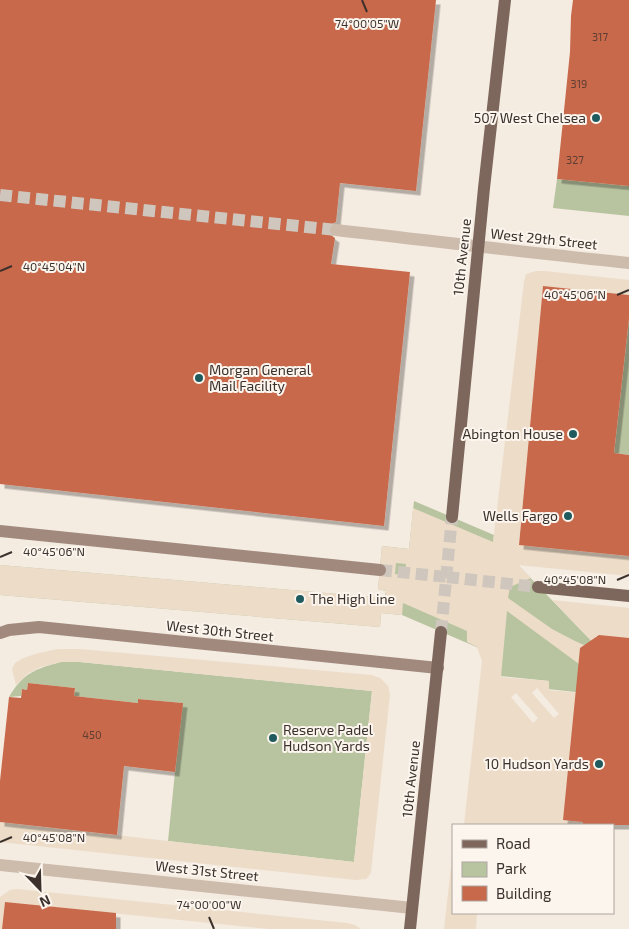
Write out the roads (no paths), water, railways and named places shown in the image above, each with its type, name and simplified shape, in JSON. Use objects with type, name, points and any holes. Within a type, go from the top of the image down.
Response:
[{"type":"main road","name":"10th Avenue","points":[[452,517],[478,246],[505,0]]},
{"type":"main road","points":[[0,531],[380,570]]},
{"type":"main road","points":[[538,587],[629,596]]},
{"type":"main road","name":"West 30th Street","points":[[0,633],[9,630],[39,627],[438,668]]},
{"type":"main road","name":"10th Avenue","points":[[410,929],[441,632]]},
{"type":"street","name":"West 29th Street","points":[[336,230],[629,263]]},
{"type":"street","name":"West 31st Street","points":[[0,865],[412,908]]},
{"type":"tunnel","points":[[0,195],[336,230]]},
{"type":"tunnel","points":[[441,632],[452,517]]},
{"type":"tunnel","points":[[380,570],[447,577]]},
{"type":"tunnel","points":[[447,577],[538,587]]},
{"type":"place","name":"507 West Chelsea","points":[[596,118]]},
{"type":"place","name":"Morgan General Mail Facility","points":[[199,378]]},
{"type":"place","name":"Abington House","points":[[573,434]]},
{"type":"place","name":"Wells Fargo","points":[[568,516]]},
{"type":"place","name":"The High Line","points":[[300,599]]},
{"type":"place","name":"Reserve Padel Hudson Yards","points":[[273,738]]},
{"type":"place","name":"10 Hudson Yards","points":[[599,764]]}]
